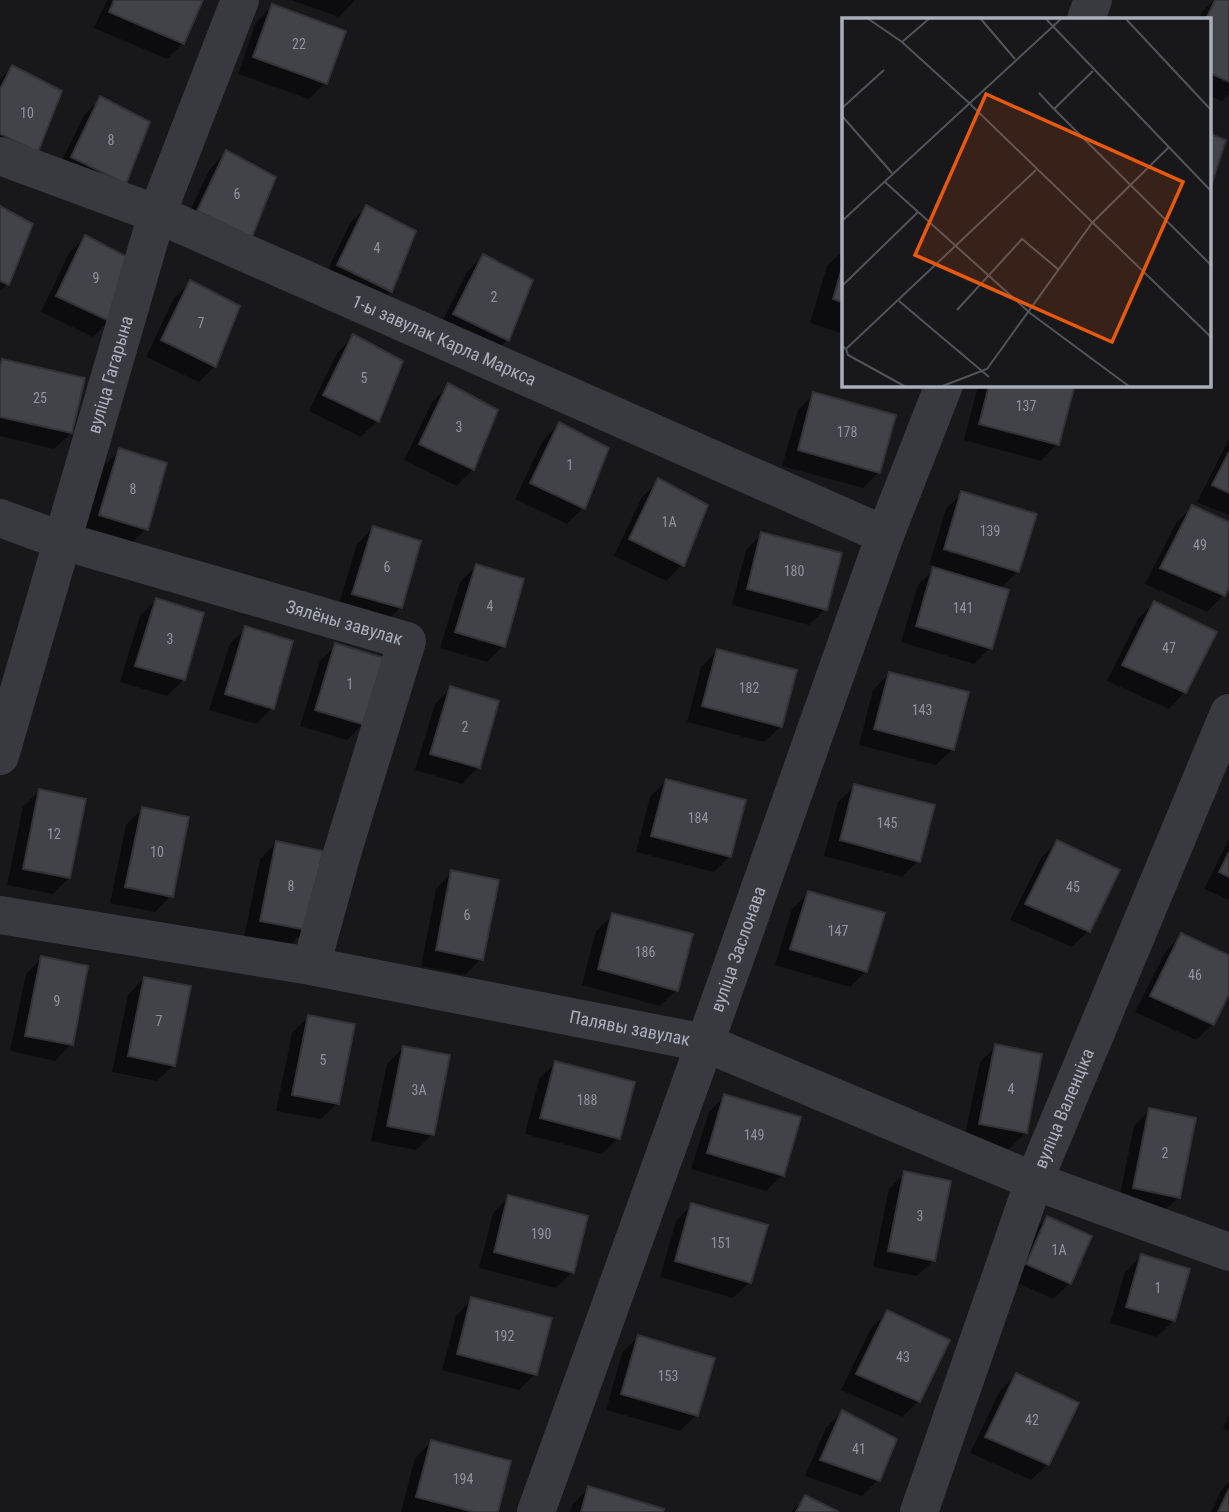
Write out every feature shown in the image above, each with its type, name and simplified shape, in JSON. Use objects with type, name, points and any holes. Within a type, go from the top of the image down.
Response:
[{"type":"street","name":"вуліца Гагарына","points":[[0,755],[157,214],[240,0]]},
{"type":"street","points":[[1086,18],[1093,0]]},
{"type":"street","name":"1-ы завулак Карла Маркса","points":[[0,156],[157,214],[885,535]]},
{"type":"street","name":"вуліца Заслонава","points":[[536,1512],[885,535],[943,387]]},
{"type":"street","name":"Зялёны завулак","points":[[0,518],[63,541],[407,641],[343,850],[311,966]]},
{"type":"street","name":"вуліца Валенціка","points":[[919,1512],[1034,1181],[1229,713]]},
{"type":"street","name":"Палявы завулак","points":[[0,915],[311,966],[705,1043],[1034,1181],[1229,1252]]},
{"type":"building","points":[[114,0],[203,0],[184,44],[109,12]]},
{"type":"building","points":[[1215,0],[1229,0],[1229,82],[1212,74],[1212,18],[1206,18]]},
{"type":"building","points":[[272,4],[346,31],[327,84],[253,57]]},
{"type":"building","points":[[12,65],[62,91],[38,152],[0,134],[0,89]]},
{"type":"building","points":[[100,96],[150,122],[126,184],[71,157]]},
{"type":"building","points":[[1212,135],[1226,140],[1212,183]]},
{"type":"building","points":[[226,150],[276,177],[252,237],[197,211]]},
{"type":"building","points":[[366,205],[416,231],[392,292],[337,265]]},
{"type":"building","points":[[0,206],[33,224],[9,285],[0,281]]},
{"type":"building","points":[[85,235],[135,261],[111,322],[56,296]]},
{"type":"building","points":[[483,254],[533,280],[509,341],[453,314]]},
{"type":"building","points":[[842,268],[842,302],[833,299]]},
{"type":"building","points":[[190,280],[240,306],[216,367],[161,340]]},
{"type":"building","points":[[353,334],[403,361],[379,422],[323,395]]},
{"type":"building","points":[[2,359],[85,378],[72,433],[0,417]]},
{"type":"building","points":[[448,383],[498,410],[474,470],[419,444]]},
{"type":"building","points":[[988,387],[1074,388],[1059,445],[979,424]]},
{"type":"building","points":[[813,392],[896,415],[880,473],[798,450]]},
{"type":"building","points":[[559,422],[609,448],[585,509],[530,483]]},
{"type":"building","points":[[119,448],[167,463],[148,530],[99,515]]},
{"type":"building","points":[[1229,452],[1229,493],[1212,485]]},
{"type":"building","points":[[658,478],[708,505],[684,566],[629,539]]},
{"type":"building","points":[[961,491],[1037,514],[1019,572],[944,549]]},
{"type":"building","points":[[1192,505],[1229,522],[1229,587],[1225,596],[1160,568]]},
{"type":"building","points":[[373,526],[421,541],[402,608],[352,594]]},
{"type":"building","points":[[761,532],[842,553],[827,610],[747,589]]},
{"type":"building","points":[[476,564],[524,579],[505,647],[455,632]]},
{"type":"building","points":[[933,567],[1009,590],[992,649],[916,626]]},
{"type":"building","points":[[156,598],[204,613],[185,680],[135,666]]},
{"type":"building","points":[[1154,601],[1217,632],[1186,693],[1122,665]]},
{"type":"building","points":[[245,626],[293,641],[274,709],[225,694]]},
{"type":"building","points":[[335,643],[384,658],[365,725],[315,710]]},
{"type":"building","points":[[717,649],[797,670],[782,727],[702,706]]},
{"type":"building","points":[[889,672],[969,692],[954,750],[874,729]]},
{"type":"building","points":[[450,686],[499,701],[480,768],[430,754]]},
{"type":"building","points":[[666,779],[746,800],[731,857],[651,836]]},
{"type":"building","points":[[854,784],[935,805],[920,862],[840,840]]},
{"type":"building","points":[[39,789],[86,799],[70,878],[23,869]]},
{"type":"building","points":[[142,807],[189,817],[173,897],[125,887]]},
{"type":"building","points":[[1057,840],[1120,870],[1090,932],[1025,904]]},
{"type":"building","points":[[276,841],[323,851],[307,930],[260,921]]},
{"type":"building","points":[[1229,852],[1229,877],[1219,872]]},
{"type":"building","points":[[451,870],[499,880],[483,960],[436,950]]},
{"type":"building","points":[[808,891],[885,913],[867,972],[790,949]]},
{"type":"building","points":[[612,913],[693,934],[678,991],[598,969]]},
{"type":"building","points":[[1181,933],[1229,955],[1229,994],[1214,1025],[1150,996]]},
{"type":"building","points":[[41,956],[88,966],[73,1045],[25,1036]]},
{"type":"building","points":[[144,977],[191,986],[175,1066],[128,1056]]},
{"type":"building","points":[[308,1015],[355,1024],[339,1104],[292,1095]]},
{"type":"building","points":[[995,1044],[1042,1054],[1027,1133],[979,1124]]},
{"type":"building","points":[[403,1046],[450,1055],[434,1135],[387,1126]]},
{"type":"building","points":[[555,1061],[635,1082],[620,1139],[540,1118]]},
{"type":"building","points":[[724,1094],[801,1117],[784,1176],[707,1153]]},
{"type":"building","points":[[1149,1108],[1196,1118],[1180,1198],[1133,1188]]},
{"type":"building","points":[[904,1171],[951,1181],[935,1261],[888,1251]]},
{"type":"building","points":[[508,1195],[588,1216],[574,1273],[494,1252]]},
{"type":"building","points":[[691,1203],[768,1225],[751,1283],[675,1261]]},
{"type":"building","points":[[1047,1216],[1092,1236],[1071,1284],[1026,1264]]},
{"type":"building","points":[[1141,1254],[1190,1269],[1175,1321],[1126,1307]]},
{"type":"building","points":[[471,1297],[552,1318],[537,1375],[457,1354]]},
{"type":"building","points":[[887,1310],[950,1340],[920,1402],[856,1374]]},
{"type":"building","points":[[638,1335],[715,1358],[698,1416],[621,1394]]},
{"type":"building","points":[[1016,1373],[1079,1403],[1049,1465],[985,1437]]},
{"type":"building","points":[[842,1410],[897,1439],[880,1481],[820,1460]]},
{"type":"building","points":[[431,1440],[511,1461],[498,1512],[474,1512],[416,1497]]},
{"type":"building","points":[[588,1486],[664,1509],[663,1512],[581,1512]]},
{"type":"building","points":[[1229,1489],[1229,1512],[1218,1512]]},
{"type":"building","points":[[805,1495],[839,1512],[796,1512]]}]
